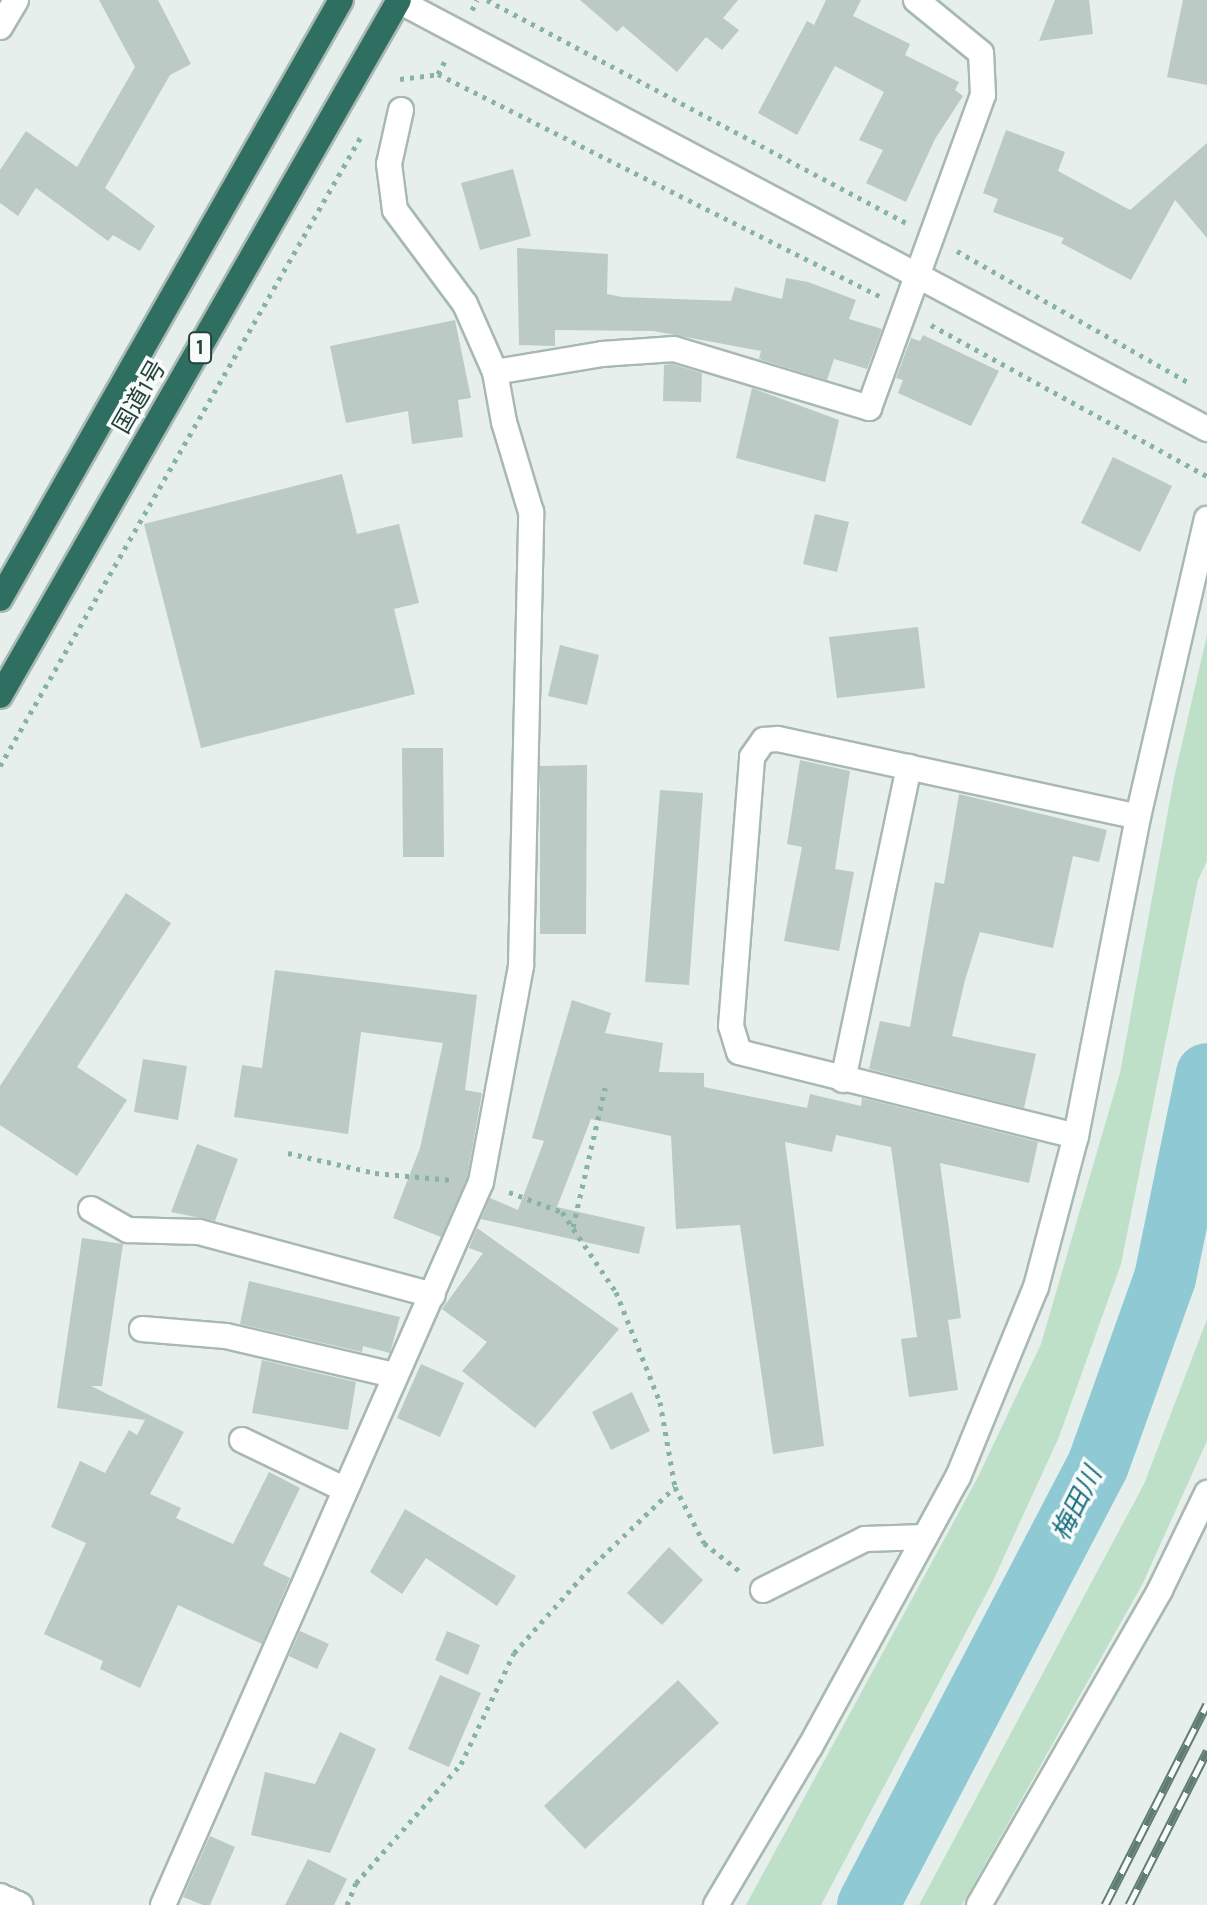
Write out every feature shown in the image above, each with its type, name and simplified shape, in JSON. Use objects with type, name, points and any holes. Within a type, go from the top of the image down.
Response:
[{"type":"highway","name":"国道1号","points":[[0,599],[341,0]]},
{"type":"highway","name":"国道1号","points":[[0,696],[398,0]]},
{"type":"street","points":[[0,27],[16,0]]},
{"type":"street","points":[[398,0],[700,165],[920,274],[1207,429]]},
{"type":"street","points":[[495,372],[602,354],[674,349],[869,408],[934,237],[983,95],[981,53],[916,0]]},
{"type":"street","points":[[163,1905],[393,1375],[433,1295],[481,1182],[521,966],[531,512],[504,422],[495,372],[465,304],[395,210],[389,164],[401,110]]},
{"type":"street","points":[[716,1905],[925,1537],[1013,1352],[1052,1235],[1076,1136],[1138,817],[1207,519]]},
{"type":"street","points":[[1076,1136],[746,1057],[734,1045],[752,757],[758,744],[771,738],[1138,817]]},
{"type":"street","points":[[843,1080],[909,767]]},
{"type":"street","points":[[91,1209],[128,1230],[199,1232],[433,1295]]},
{"type":"street","points":[[142,1329],[226,1336],[393,1375]]},
{"type":"street","points":[[242,1440],[344,1489]]},
{"type":"street","points":[[979,1905],[1123,1656],[1207,1493]]},
{"type":"street","points":[[763,1590],[865,1539],[925,1537]]},
{"type":"street","points":[[0,1896],[20,1905]]},
{"type":"path","points":[[487,0],[934,237],[1193,385]]},
{"type":"path","points":[[392,86],[398,79],[438,74],[874,292],[904,315],[937,327],[1207,476]]},
{"type":"path","points":[[0,766],[370,121]]},
{"type":"path","points":[[573,1228],[605,1088]]},
{"type":"path","points":[[288,1153],[375,1173],[481,1182],[562,1212],[616,1292],[660,1402],[675,1487],[704,1543],[763,1590]]},
{"type":"path","points":[[347,1905],[356,1883],[461,1764],[514,1653],[587,1571],[675,1487]]},
{"type":"green space","points":[[1207,635],[1207,861],[1198,880],[1121,1264],[1059,1437],[992,1583],[821,1905],[746,1905],[978,1477],[1041,1344],[1120,1073],[1174,778]]},
{"type":"green space","points":[[1207,1319],[1207,1441],[1142,1585],[962,1905],[919,1905],[1144,1484]]},
{"type":"building","points":[[99,0],[158,0],[191,64],[170,75],[105,188],[155,226],[140,251],[113,235],[108,241],[36,188],[18,216],[0,203],[0,170],[26,131],[77,167],[135,67]]},
{"type":"building","points":[[580,0],[738,0],[723,18],[739,30],[722,50],[706,37],[677,72],[623,26],[617,32]]},
{"type":"building","points":[[826,0],[861,0],[853,16],[910,44],[905,55],[959,82],[955,90],[963,96],[935,139],[906,202],[866,183],[883,150],[859,140],[884,92],[835,66],[797,135],[758,113],[807,21],[814,25]]},
{"type":"building","points":[[1055,0],[1089,0],[1093,34],[1039,41]]},
{"type":"building","points":[[1183,0],[1207,0],[1207,85],[1167,77]]},
{"type":"building","points":[[1006,130],[1065,152],[1058,171],[1130,210],[1207,143],[1207,238],[1175,200],[1131,280],[1061,243],[1064,238],[993,212],[998,199],[983,193]]},
{"type":"building","points":[[513,169],[531,236],[480,250],[461,183]]},
{"type":"building","points":[[517,248],[608,254],[607,294],[622,297],[731,301],[735,287],[782,299],[786,278],[808,282],[856,300],[849,319],[882,329],[867,369],[834,359],[827,380],[759,359],[761,351],[653,331],[555,330],[555,346],[519,345]]},
{"type":"building","points":[[455,320],[471,398],[458,400],[463,437],[412,444],[408,411],[346,423],[330,346]]},
{"type":"building","points":[[923,335],[999,371],[971,426],[898,393],[903,380],[896,378],[911,338],[920,341]]},
{"type":"building","points":[[672,364],[702,373],[701,402],[663,401],[664,365]]},
{"type":"building","points":[[752,388],[839,420],[825,482],[736,458]]},
{"type":"building","points":[[1113,457],[1172,486],[1140,552],[1081,523]]},
{"type":"building","points":[[342,474],[357,534],[399,524],[419,603],[394,609],[415,694],[201,748],[144,524]]},
{"type":"building","points":[[815,514],[849,522],[837,572],[803,564]]},
{"type":"building","points":[[918,627],[925,688],[837,698],[829,637]]},
{"type":"building","points":[[560,645],[599,655],[587,705],[548,696]]},
{"type":"building","points":[[402,748],[443,748],[444,857],[403,857]]},
{"type":"building","points":[[800,760],[850,771],[835,869],[854,872],[839,951],[784,941],[802,847],[787,844]]},
{"type":"building","points":[[587,765],[586,934],[540,934],[540,766]]},
{"type":"building","points":[[660,790],[703,793],[689,985],[645,982]]},
{"type":"building","points":[[959,794],[1107,830],[1099,862],[1073,856],[1053,948],[980,932],[965,980],[952,1036],[1036,1054],[1024,1108],[869,1069],[880,1021],[910,1027],[935,882],[944,884]]},
{"type":"building","points":[[126,893],[171,923],[77,1067],[127,1100],[77,1176],[0,1125],[0,1086]]},
{"type":"building","points":[[275,970],[477,995],[465,1090],[482,1093],[467,1178],[441,1237],[393,1218],[420,1148],[443,1043],[361,1032],[348,1134],[234,1117],[242,1065],[262,1068]]},
{"type":"building","points":[[572,1000],[611,1013],[605,1033],[663,1043],[659,1072],[704,1073],[704,1087],[807,1108],[810,1094],[861,1106],[862,1098],[1038,1142],[1029,1183],[940,1163],[961,1318],[948,1320],[958,1390],[909,1397],[901,1339],[917,1337],[891,1147],[836,1135],[832,1152],[785,1142],[824,1446],[773,1454],[740,1225],[676,1229],[671,1136],[591,1119],[557,1207],[645,1227],[639,1254],[481,1219],[490,1198],[518,1210],[544,1141],[532,1138]]},
{"type":"building","points":[[143,1059],[187,1066],[178,1120],[134,1112]]},
{"type":"building","points":[[197,1144],[238,1159],[215,1221],[171,1212]]},
{"type":"building","points":[[477,1228],[619,1329],[535,1428],[462,1371],[487,1342],[442,1309],[483,1253],[469,1248]]},
{"type":"building","points":[[82,1238],[123,1244],[102,1386],[91,1386],[184,1432],[150,1494],[181,1508],[176,1518],[233,1544],[269,1472],[300,1488],[263,1565],[290,1578],[262,1644],[178,1605],[140,1688],[100,1669],[103,1661],[44,1634],[86,1543],[51,1527],[80,1461],[105,1473],[129,1430],[137,1435],[145,1420],[57,1408]]},
{"type":"building","points":[[249,1281],[400,1317],[390,1353],[363,1346],[362,1352],[240,1324]]},
{"type":"building","points":[[262,1360],[356,1382],[348,1430],[252,1413]]},
{"type":"building","points":[[421,1364],[464,1383],[440,1437],[397,1418]]},
{"type":"building","points":[[632,1392],[650,1431],[611,1450],[592,1412]]},
{"type":"building","points":[[405,1509],[516,1576],[497,1606],[426,1558],[402,1594],[370,1572]]},
{"type":"building","points":[[669,1547],[703,1580],[662,1625],[627,1593]]},
{"type":"building","points":[[300,1631],[329,1644],[317,1669],[289,1656]]},
{"type":"building","points":[[447,1631],[480,1645],[468,1675],[435,1660]]},
{"type":"building","points":[[440,1675],[481,1693],[449,1767],[408,1749]]},
{"type":"building","points":[[678,1680],[719,1723],[585,1849],[544,1806]]},
{"type":"building","points":[[340,1732],[376,1749],[330,1853],[251,1835],[265,1772],[315,1784]]},
{"type":"building","points":[[210,1836],[235,1847],[210,1905],[203,1905],[183,1897]]},
{"type":"building","points":[[308,1859],[347,1879],[334,1905],[285,1905]]},
{"type":"waterway","name":"梅田川","points":[[868,1905],[1098,1465],[1165,1278],[1207,1074]]},
{"type":"railway","points":[[1105,1905],[1207,1704]]},
{"type":"railway","points":[[1129,1905],[1207,1751]]}]
